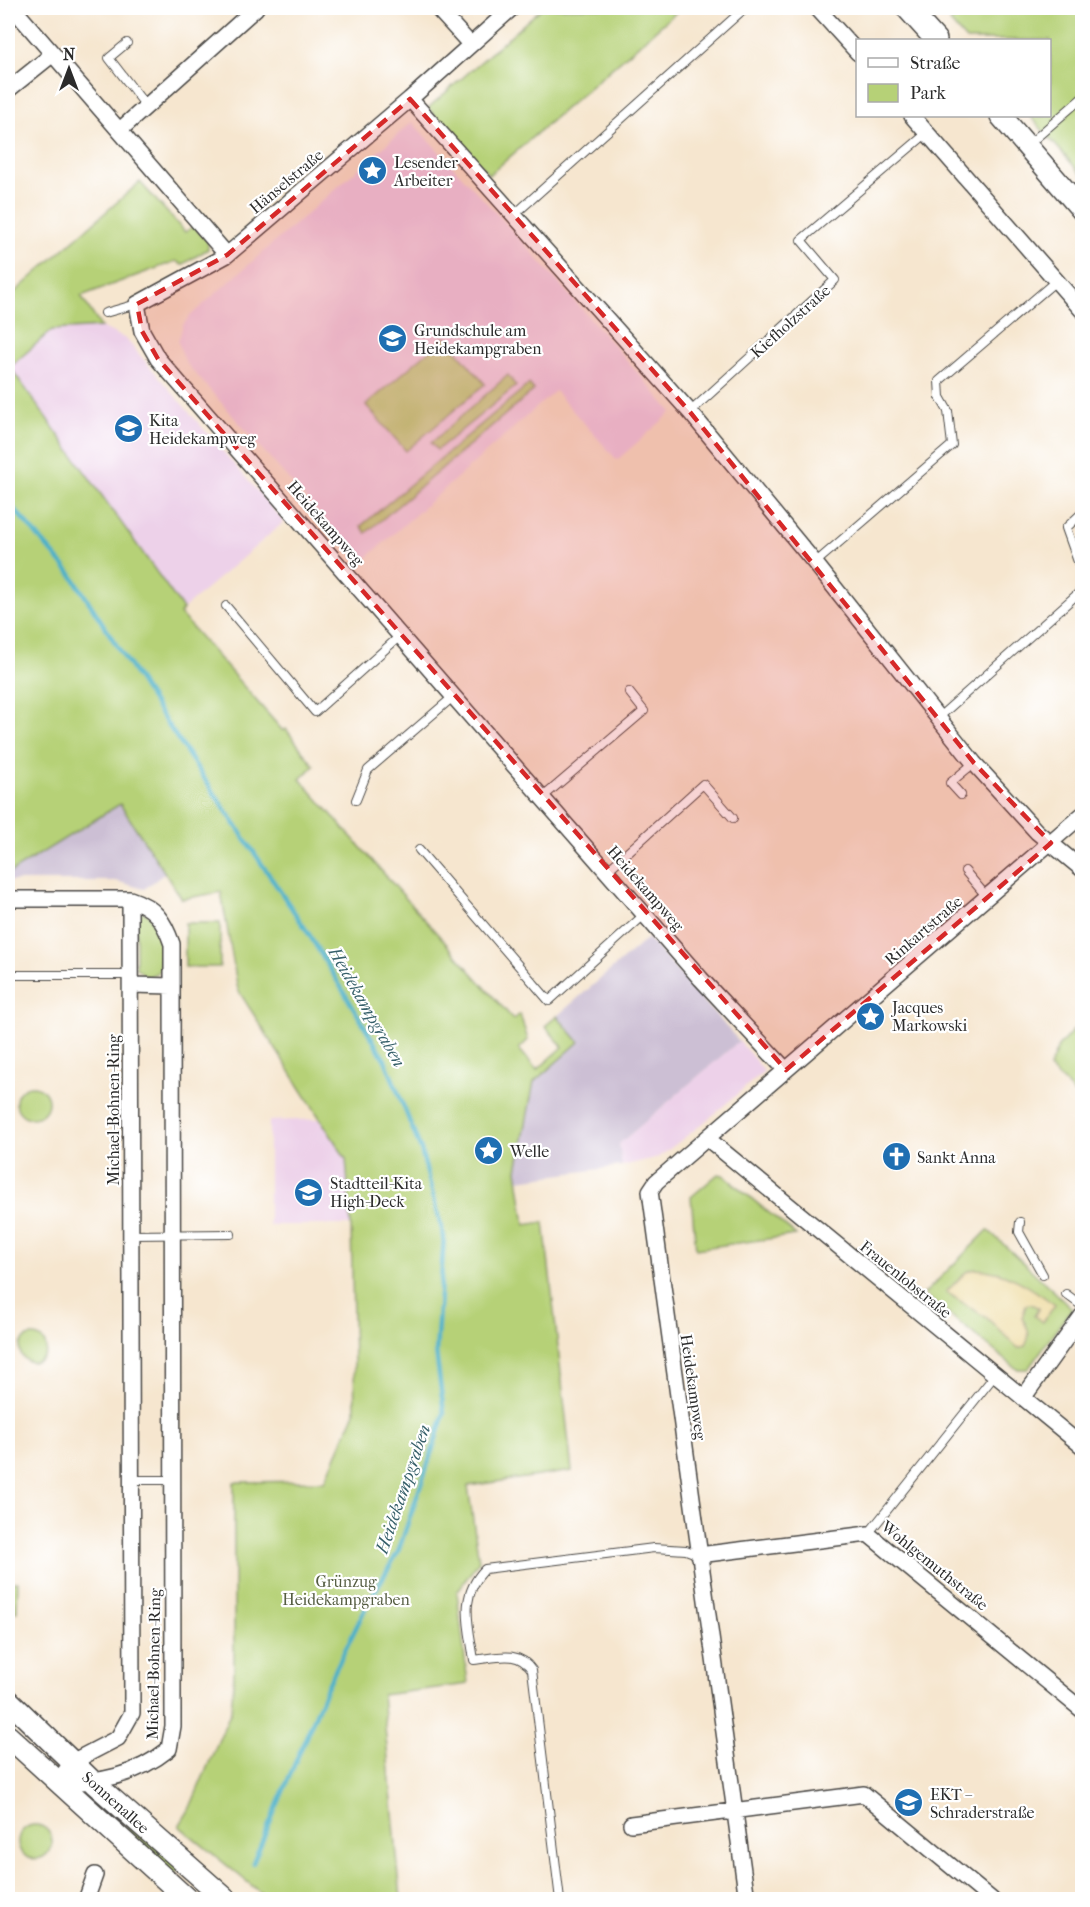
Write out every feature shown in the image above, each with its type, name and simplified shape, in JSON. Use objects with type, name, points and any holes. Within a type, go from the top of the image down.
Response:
[{"type":"main road","points":[[908,8],[935,39]]},
{"type":"main road","points":[[1002,117],[1083,210]]},
{"type":"main road","name":"Sonnenallee","points":[[8,1700],[94,1783],[227,1899]]},
{"type":"main road","name":"Sonnenallee","points":[[8,1736],[57,1783],[188,1899]]},
{"type":"street","points":[[13,8],[227,255]]},
{"type":"street","points":[[120,129],[256,8]]},
{"type":"street","points":[[437,8],[470,44]]},
{"type":"street","name":"Hänselstraße","points":[[137,304],[227,255],[410,99],[512,8]]},
{"type":"street","points":[[817,8],[856,51]]},
{"type":"street","points":[[8,90],[53,54]]},
{"type":"street","points":[[410,99],[690,412],[815,563],[974,763],[1037,832],[1083,869]]},
{"type":"street","points":[[913,117],[1083,310]]},
{"type":"street","name":"Heidekampweg","points":[[137,304],[142,331],[158,359],[730,1011],[786,1070],[656,1182],[650,1191],[649,1202],[747,1899]]},
{"type":"street","name":"Rinkartstraße","points":[[786,1070],[1083,815]]},
{"type":"street","name":"Michael-Bohnen-Ring","points":[[8,899],[130,899],[146,904],[164,921],[172,944],[173,1726],[169,1749],[151,1763],[133,1772],[94,1783],[57,1783]]},
{"type":"street","name":"Michael-Bohnen-Ring","points":[[57,1783],[72,1762],[118,1738],[132,1713],[129,1479],[130,899]]},
{"type":"street","points":[[131,980],[172,986]]},
{"type":"street","name":"Frauenlobstraße","points":[[708,1139],[1083,1446]]},
{"type":"street","points":[[1023,1398],[1083,1316]]},
{"type":"street","name":"Wohlgemuthstraße","points":[[699,1555],[868,1534],[1083,1710]]},
{"type":"street","points":[[631,1824],[864,1794],[992,1899]]},
{"type":"street","points":[[86,1899],[95,1875]]},
{"type":"lane","points":[[514,215],[745,8]]},
{"type":"lane","points":[[127,43],[109,58],[146,106]]},
{"type":"lane","points":[[1027,146],[1083,98]]},
{"type":"lane","name":"Kiefholzstraße","points":[[690,412],[835,280],[801,240],[927,133]]},
{"type":"lane","points":[[815,563],[952,445],[948,411],[940,397],[939,381],[1057,280]]},
{"type":"lane","name":"Hänselstraße","points":[[105,313],[137,304]]},
{"type":"lane","points":[[1083,513],[1066,528],[1083,573]]},
{"type":"lane","points":[[938,718],[1082,590],[1083,583]]},
{"type":"lane","points":[[226,606],[315,712],[400,634]]},
{"type":"lane","points":[[543,797],[644,711],[629,692]]},
{"type":"lane","points":[[356,800],[368,770],[454,696]]},
{"type":"lane","points":[[961,795],[950,783],[974,763]]},
{"type":"lane","points":[[607,871],[704,784],[733,818]]},
{"type":"lane","points":[[419,850],[549,1001],[645,914]]},
{"type":"lane","points":[[965,871],[987,898]]},
{"type":"lane","points":[[8,975],[131,980]]},
{"type":"lane","points":[[1020,1222],[1019,1232],[1043,1275]]},
{"type":"lane","points":[[131,1235],[231,1234]]},
{"type":"lane","points":[[1066,1294],[1083,1306]]},
{"type":"lane","points":[[868,1534],[995,1375]]},
{"type":"lane","points":[[129,1479],[172,1479]]},
{"type":"lane","points":[[560,1899],[532,1670],[525,1660],[516,1656],[474,1660],[468,1595],[471,1586],[485,1569],[654,1548],[686,1550],[699,1555]]},
{"type":"highlighted area","points":[[410,99],[690,412],[974,763],[1051,843],[786,1070],[158,359],[142,331],[137,304],[227,255]]},
{"type":"shaded area","name":"Grundschule am Heidekampgraben","points":[[412,122],[529,249],[672,412],[617,460],[555,391],[362,562],[186,363],[178,342],[183,325],[190,316]]},
{"type":"shaded area","name":"Kita Heidekampweg","points":[[101,327],[126,339],[284,522],[183,609],[10,367],[52,330]]},
{"type":"shaded area","points":[[120,804],[165,873],[144,889],[116,881],[8,881],[8,874]]},
{"type":"shaded area","points":[[648,938],[739,1041],[619,1144],[622,1166],[519,1180],[517,1170],[534,1082],[579,1042],[557,1016]]},
{"type":"shaded area","points":[[739,1041],[764,1071],[706,1121],[659,1157],[622,1166],[619,1144]]},
{"type":"shaded area","name":"Stadtteil-Kita High-Deck","points":[[321,1119],[346,1159],[351,1225],[269,1225],[269,1121]]},
{"type":"green space","points":[[542,8],[681,8],[489,175],[428,108]]},
{"type":"green space","points":[[967,8],[1082,8],[1082,175],[1031,117],[1051,117],[1051,39],[965,39],[950,22]]},
{"type":"green space","name":"Grünzug Heidekampgraben","points":[[140,182],[185,232],[194,226],[208,242],[208,249],[182,265],[176,261],[81,296],[101,327],[52,330],[10,367],[183,609],[180,614],[283,731],[286,729],[314,766],[300,779],[513,1019],[520,1014],[528,1040],[519,1049],[537,1070],[563,1047],[545,1026],[557,1016],[579,1042],[534,1082],[517,1170],[525,1225],[544,1222],[572,1471],[468,1486],[479,1561],[457,1592],[468,1684],[382,1695],[401,1899],[268,1899],[179,1826],[189,1810],[231,1711],[234,1674],[234,1482],[325,1481],[355,1412],[351,1225],[346,1159],[238,990],[221,892],[182,899],[120,804],[8,874],[8,298]]},
{"type":"green space","points":[[445,337],[485,384],[406,451],[366,405]]},
{"type":"green space","points":[[508,375],[516,386],[437,450],[431,443]]},
{"type":"green space","points":[[529,384],[534,390],[366,533],[361,526]]},
{"type":"green space","points":[[136,909],[149,915],[161,939],[160,969],[157,973],[147,977],[136,968]]},
{"type":"green space","points":[[185,923],[220,923],[220,967],[185,967]]},
{"type":"green space","points":[[1075,1028],[1082,1031],[1082,1105],[1070,1088],[1049,1068],[1058,1047]]},
{"type":"green space","points":[[32,1086],[43,1091],[48,1102],[43,1113],[32,1118],[21,1113],[16,1102],[21,1091]]},
{"type":"green space","points":[[718,1174],[723,1175],[796,1235],[696,1249],[691,1197]]},
{"type":"green space","points":[[988,1230],[1072,1308],[1028,1369],[1017,1369],[924,1294]]},
{"type":"green space","points":[[33,1336],[42,1340],[46,1349],[42,1358],[33,1362],[24,1358],[20,1349],[24,1340]]},
{"type":"green space","points":[[8,1582],[18,1582],[17,1612],[8,1611]]},
{"type":"green space","points":[[131,1824],[179,1868],[172,1877],[123,1833]]},
{"type":"green space","points":[[35,1825],[47,1830],[52,1842],[47,1854],[35,1859],[23,1854],[18,1842],[23,1830]]},
{"type":"sand","points":[[975,1269],[1008,1276],[1055,1305],[1043,1322],[1034,1316],[1039,1308],[1031,1304],[1026,1305],[1022,1318],[1028,1332],[1025,1346],[1018,1348],[987,1318],[946,1292],[966,1272]]},
{"type":"waterway","name":"Heidekampgraben","points":[[8,502],[71,574],[158,710],[307,931],[385,1060],[421,1150],[444,1237],[436,1352],[444,1413],[398,1552],[368,1603],[327,1687],[253,1863]]},
{"type":"place","name":"Lesender Arbeiter","points":[[373,171]]},
{"type":"place","name":"Grundschule am Heidekampgraben","points":[[393,339]]},
{"type":"place","name":"Kita Heidekampweg","points":[[128,429]]},
{"type":"place","name":"Jacques Markowski","points":[[871,1016]]},
{"type":"place","name":"Welle","points":[[489,1151]]},
{"type":"place","name":"Sankt Anna","points":[[896,1157]]},
{"type":"place","name":"Stadtteil-Kita High-Deck","points":[[309,1192]]},
{"type":"place","name":"EKT – Schraderstraße","points":[[909,1803]]}]
